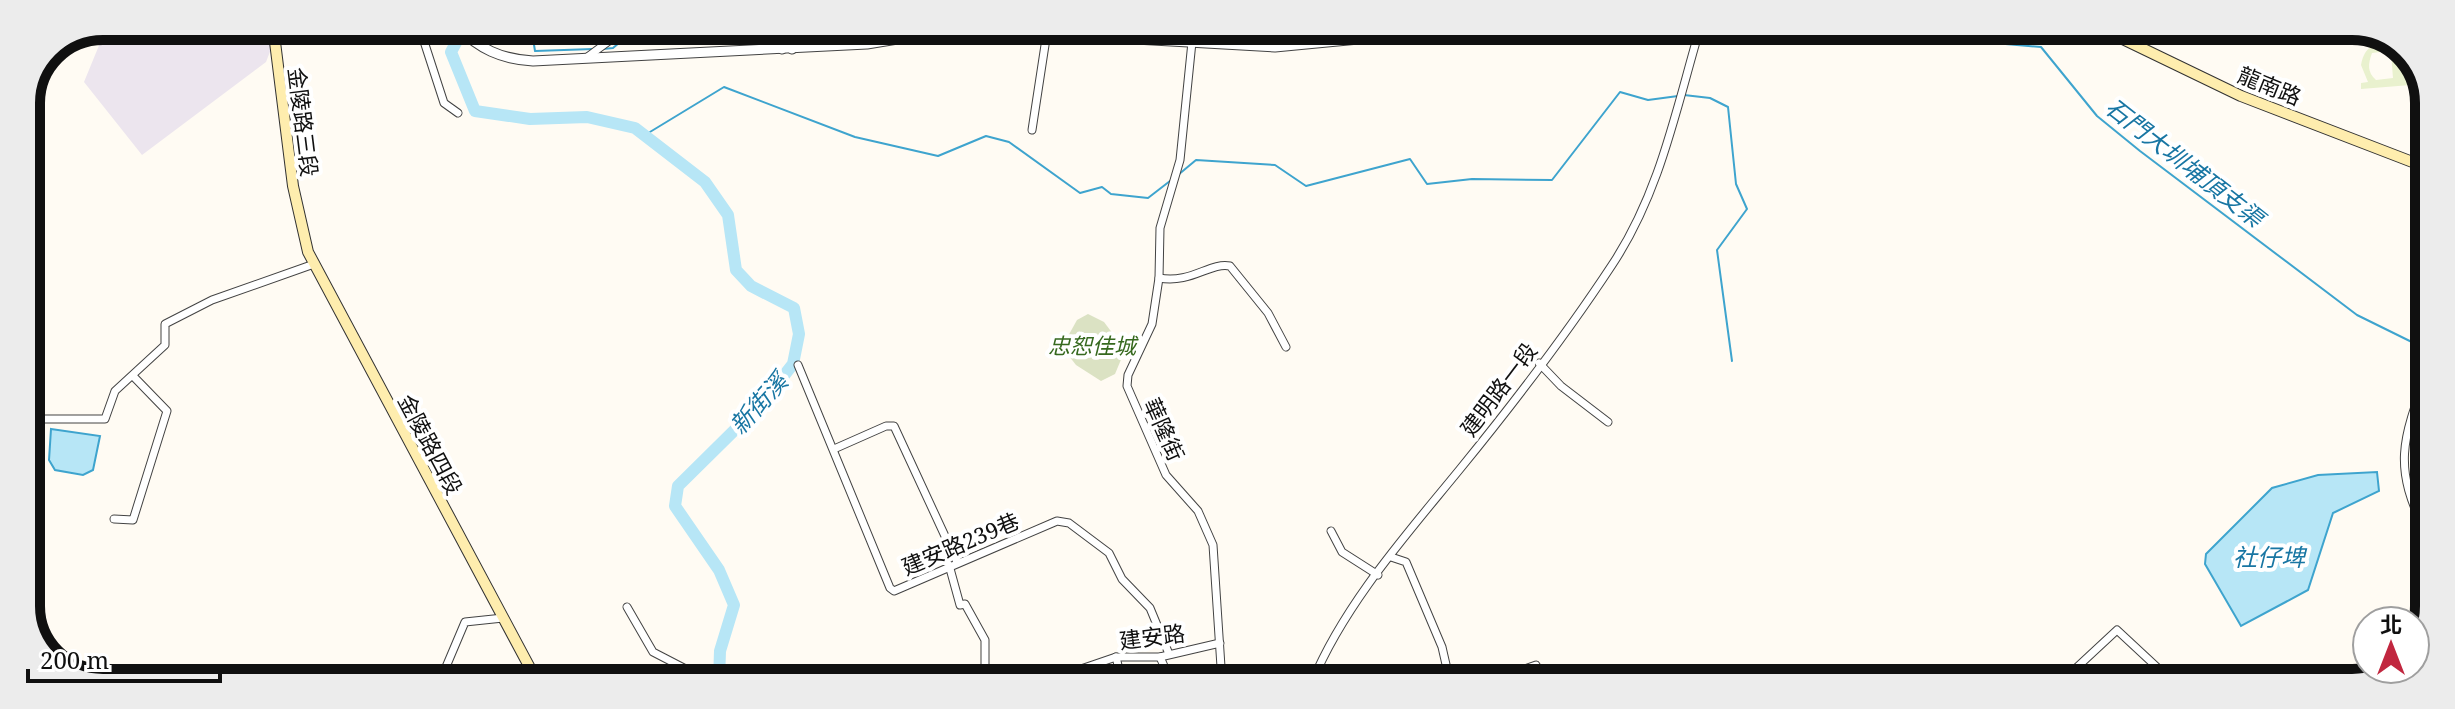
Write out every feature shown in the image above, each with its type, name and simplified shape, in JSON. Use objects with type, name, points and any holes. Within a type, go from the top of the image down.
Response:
[{"type":"main road","name":"金陵路三段","points":[[275,40],[299,223]]},
{"type":"main road","name":"龍南路","points":[[2125,40],[2241,96],[2415,163]]},
{"type":"main road","name":"金陵路四段","points":[[299,223],[314,264],[531,669]]},
{"type":"street","points":[[423,40],[437,87],[450,110],[458,113]]},
{"type":"street","points":[[471,40],[512,60],[787,49],[889,40]]},
{"type":"street","points":[[586,58],[610,40]]},
{"type":"street","points":[[786,40],[787,49]]},
{"type":"street","points":[[787,49],[790,40]]},
{"type":"street","points":[[1032,130],[1046,40]]},
{"type":"street","points":[[1163,40],[1275,47],[1348,40]]},
{"type":"street","name":"建明路一段","points":[[1317,669],[1391,557],[1613,264],[1642,211],[1671,135],[1697,40]]},
{"type":"street","name":"華隆街","points":[[1192,42],[1175,177],[1160,228],[1159,278],[1152,324],[1128,375],[1127,386],[1166,475],[1208,526],[1213,545],[1221,669]]},
{"type":"street","points":[[40,419],[105,419],[115,391],[134,377],[165,345],[165,324],[172,318],[314,264]]},
{"type":"street","points":[[1159,278],[1183,281],[1221,265],[1230,266],[1268,313],[1286,347]]},
{"type":"street","points":[[1539,363],[1561,386],[1608,422]]},
{"type":"street","name":"建安路239巷","points":[[798,365],[890,588],[894,591],[1057,521],[1069,523],[1109,553],[1122,579],[1150,608],[1169,654]]},
{"type":"street","points":[[114,519],[133,520],[167,411],[134,377]]},
{"type":"street","points":[[2415,406],[2405,433],[2403,460],[2415,506]]},
{"type":"street","points":[[834,449],[886,426],[894,426],[953,564],[960,605],[965,604],[985,640],[985,669]]},
{"type":"street","points":[[1331,531],[1342,552],[1378,575]]},
{"type":"street","points":[[1391,557],[1406,562],[1442,647],[1447,669]]},
{"type":"street","points":[[627,607],[653,652],[686,669]]},
{"type":"street","points":[[445,669],[465,622],[503,618]]},
{"type":"street","points":[[2075,669],[2117,630],[2159,669]]},
{"type":"street","name":"建安路","points":[[1081,669],[1116,657],[1160,657],[1220,643]]},
{"type":"street","points":[[1116,657],[1119,669]]},
{"type":"street","points":[[1160,657],[1165,669]]},
{"type":"shaded area","points":[[101,40],[270,40],[271,49],[266,62],[142,155],[84,82]]},
{"type":"green space","points":[[725,40],[770,40],[768,41]]},
{"type":"green space","points":[[2375,44],[2387,51],[2372,53],[2369,68],[2376,80],[2393,78],[2391,54],[2407,72],[2412,85],[2361,89],[2361,83],[2368,82],[2361,65],[2368,49]]},
{"type":"green space","name":"忠恕佳城","points":[[1088,314],[1104,322],[1125,350],[1115,374],[1101,381],[1076,365],[1062,347],[1077,320]]},
{"type":"water","points":[[51,429],[100,436],[93,470],[83,475],[55,470],[49,460]]},
{"type":"water","name":"社仔埤","points":[[2377,472],[2379,491],[2333,513],[2308,590],[2241,626],[2205,564],[2206,554],[2272,488],[2318,475]]},
{"type":"waterway","name":"新街溪","points":[[457,40],[451,52],[475,111],[530,119],[587,117],[635,128],[705,182],[728,215],[736,270],[751,286],[794,308],[799,334],[793,364],[764,401],[678,486],[675,506],[719,570],[734,605],[720,651],[719,669]]},
{"type":"waterway","name":"石門大圳埔頂支渠","points":[[533,40],[535,51],[593,49]]},
{"type":"waterway","name":"石門大圳埔頂支渠","points":[[603,49],[613,48],[623,40]]},
{"type":"waterway","name":"石門大圳埔頂支渠","points":[[1273,40],[1298,40]]},
{"type":"waterway","name":"石門大圳埔頂支渠","points":[[1960,40],[2041,47],[2097,116],[2140,151],[2357,315],[2415,344]]},
{"type":"waterway","name":"石門大圳埔頂支渠","points":[[645,135],[724,87],[855,137],[938,156],[986,136],[1009,142],[1080,193],[1102,187],[1111,194],[1148,198],[1170,181]]},
{"type":"waterway","name":"石門大圳埔頂支渠","points":[[1178,175],[1196,160],[1275,165],[1306,186],[1410,159],[1427,184],[1472,179],[1552,180],[1620,92],[1648,100],[1678,96]]},
{"type":"waterway","name":"石門大圳埔頂支渠","points":[[1684,95],[1710,98],[1728,107],[1736,184],[1747,209],[1717,250],[1732,361]]}]
